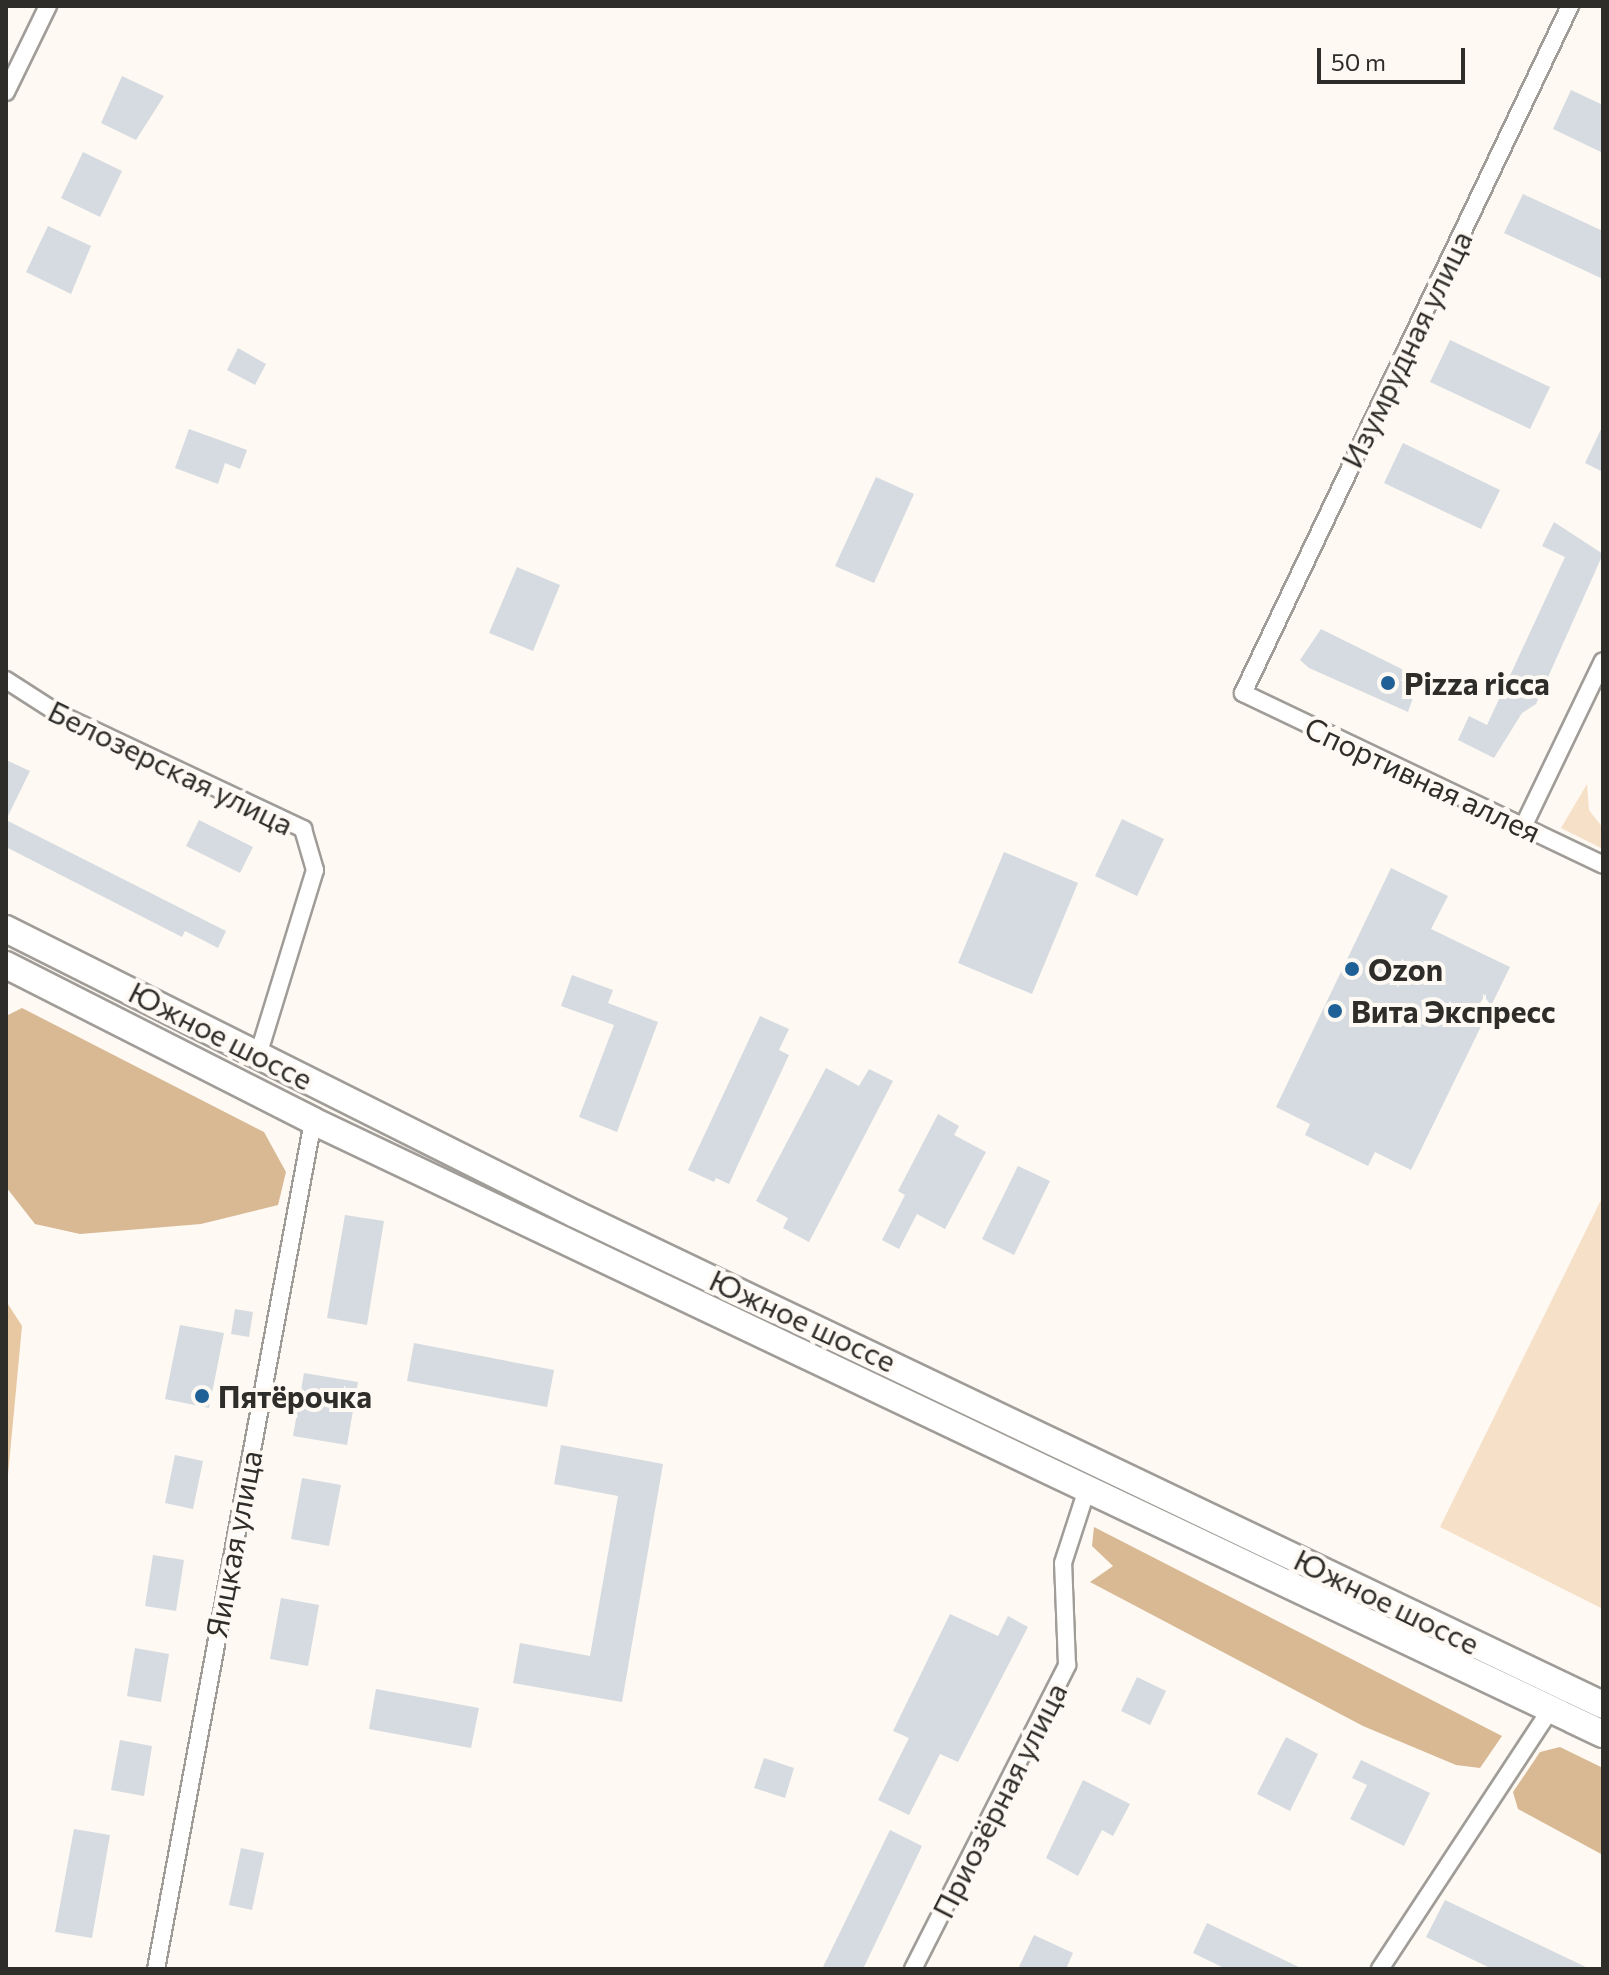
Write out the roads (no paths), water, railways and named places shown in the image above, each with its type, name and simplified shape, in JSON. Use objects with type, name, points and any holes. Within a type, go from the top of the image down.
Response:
[{"type":"main road","name":"Южное шоссе","points":[[6,929],[259,1052],[575,1214],[1603,1705]]},
{"type":"main road","name":"Южное шоссе","points":[[6,965],[313,1121],[1088,1486],[1603,1734]]},
{"type":"street","points":[[6,92],[48,6]]},
{"type":"street","name":"Изумрудная улица","points":[[1243,693],[1570,6]]},
{"type":"street","points":[[1523,827],[1603,661]]},
{"type":"street","name":"Белозерская улица","points":[[6,680],[59,714],[303,829],[315,870],[259,1052]]},
{"type":"street","name":"Спортивная аллея","points":[[1243,693],[1603,865]]},
{"type":"street","name":"Яицкая улица","points":[[156,1969],[313,1121]]},
{"type":"street","name":"Приозёрная улица","points":[[913,1969],[1067,1665],[1063,1563],[1088,1486]]},
{"type":"street","points":[[1380,1969],[1552,1707]]},
{"type":"place","name":"Pizza ricca","points":[[1388,683]]},
{"type":"place","name":"Ozon","points":[[1352,969]]},
{"type":"place","name":"Вита Экспресс","points":[[1335,1011]]},
{"type":"place","name":"Пятёрочка","points":[[202,1396]]}]
